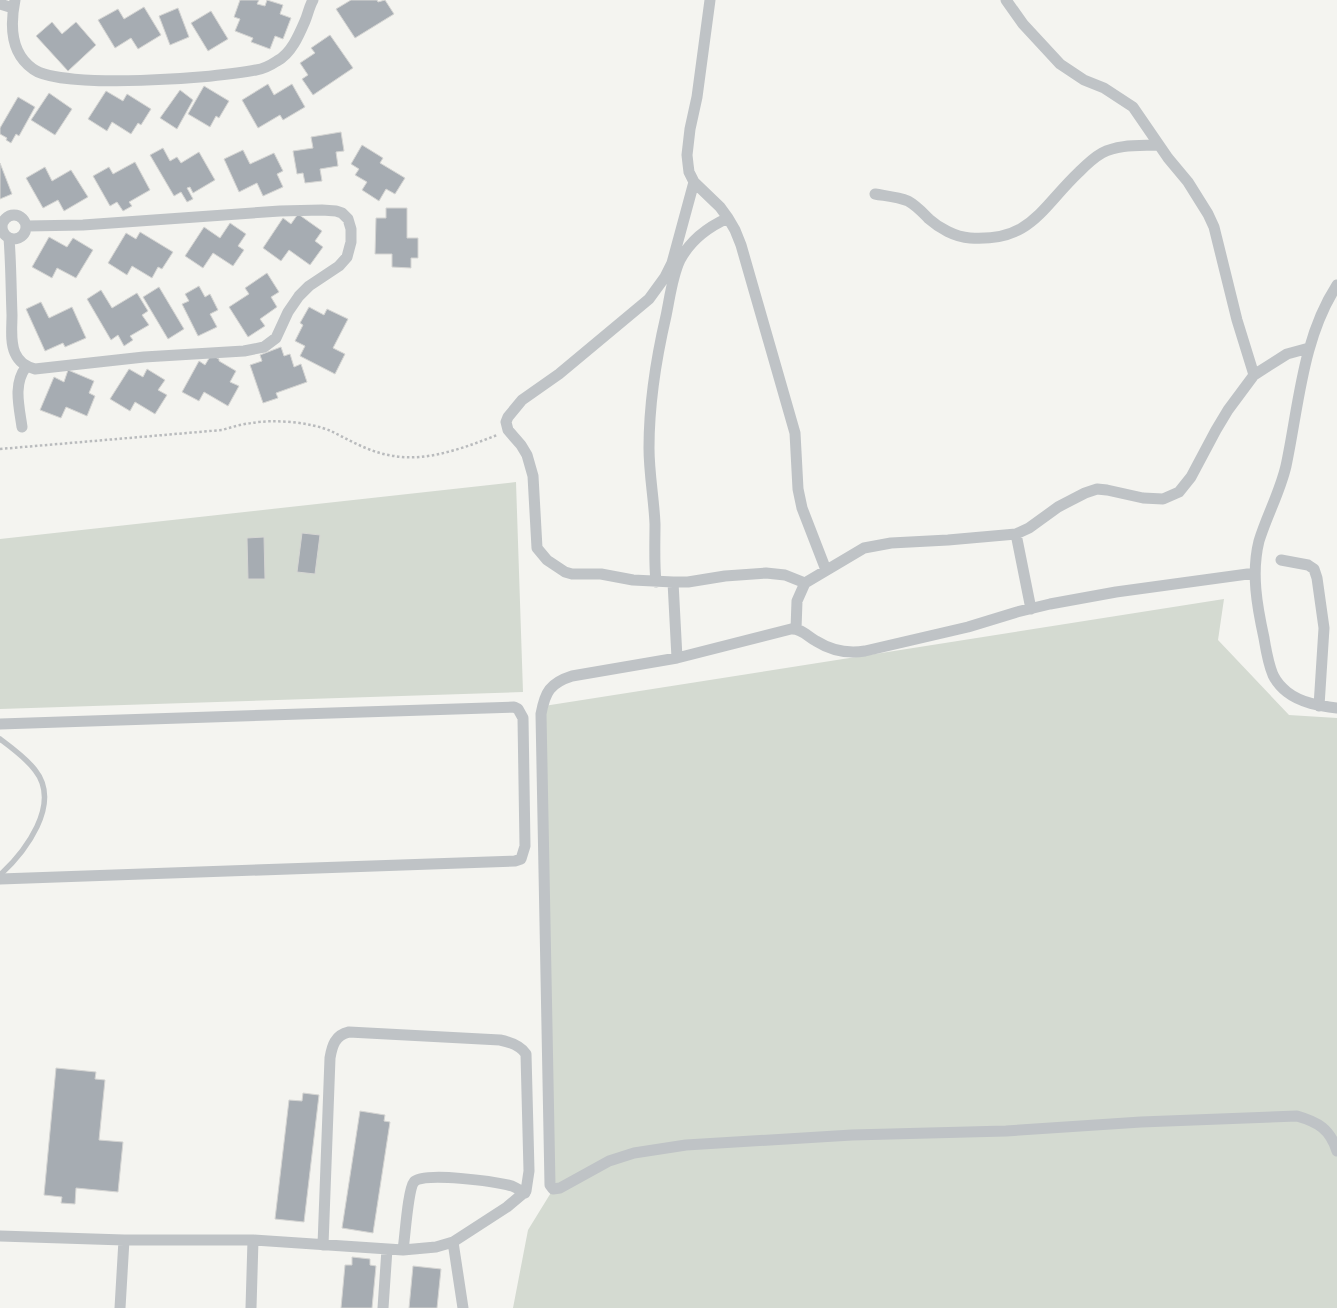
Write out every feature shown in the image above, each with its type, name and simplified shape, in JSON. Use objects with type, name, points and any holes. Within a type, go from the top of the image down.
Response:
[{"type":"street","points":[[0,4],[14,4],[11,26],[15,44],[26,64],[35,71],[74,78],[176,80],[258,70],[279,61],[296,42],[313,0]]},
{"type":"street","points":[[710,0],[687,155],[689,172],[694,182],[720,207],[735,230],[790,412],[795,433],[798,489],[802,508],[826,570]]},
{"type":"street","points":[[1006,0],[1023,24],[1060,64],[1077,76],[1104,88],[1133,107],[1159,146],[1188,182],[1208,214],[1214,228],[1254,376]]},
{"type":"street","points":[[875,194],[907,201],[916,206],[940,227],[960,236],[969,238],[1004,236],[1015,233],[1030,224],[1066,184],[1093,159],[1103,153],[1126,146],[1159,146]]},
{"type":"street","points":[[694,182],[672,263],[650,299],[548,383],[522,400],[508,417],[506,422],[508,430],[524,450],[531,468],[537,548],[542,556],[555,566],[572,574],[600,574],[656,582],[688,582],[766,572],[784,575],[805,583]]},
{"type":"street","points":[[9,238],[5,281],[14,351],[20,361],[26,366],[35,369],[113,360],[192,356],[259,349],[268,345],[276,338],[288,312],[304,291],[343,262],[350,250],[351,236],[350,222],[345,215],[336,211],[322,210],[280,211],[119,223],[27,226]]},
{"type":"street","points":[[10,215],[17,215],[24,219],[27,226],[25,233],[20,238],[9,238],[3,232],[2,224],[10,215]]},
{"type":"street","points":[[656,582],[649,440],[655,368],[663,325],[672,285],[684,254],[707,228],[728,218]]},
{"type":"street","points":[[1337,285],[1322,314],[1310,348],[1298,397],[1284,473],[1278,495],[1260,540],[1255,573],[1261,623],[1274,676],[1287,692],[1297,698],[1319,706],[1337,708]]},
{"type":"street","points":[[796,629],[797,600],[805,583],[856,552],[872,546],[1016,534],[1029,528],[1058,507],[1097,489],[1153,498],[1163,498],[1179,492],[1191,477],[1228,410],[1254,376],[1287,354],[1310,348]]},
{"type":"street","points":[[22,427],[18,380],[26,366]]},
{"type":"street","points":[[1016,534],[1031,608]]},
{"type":"street","points":[[1281,560],[1308,565],[1314,569],[1317,578],[1324,628],[1319,706]]},
{"type":"street","points":[[1255,573],[1116,592],[1031,608],[903,644],[854,653],[837,651],[826,647],[796,629],[678,658],[572,676],[559,680],[544,697],[541,714],[550,1185],[553,1189],[560,1188],[609,1161],[634,1153],[686,1145],[852,1135],[1006,1131],[1141,1122],[1296,1116],[1313,1121],[1324,1128],[1337,1151]]},
{"type":"street","points":[[673,582],[678,658]]},
{"type":"street","points":[[0,724],[514,707],[518,709],[523,718],[525,846],[521,859],[515,861],[0,879]]},
{"type":"street","points":[[0,1236],[124,1240],[253,1240],[323,1245],[403,1250],[436,1247],[452,1242],[526,1193],[529,1171],[526,1054],[524,1051],[516,1045],[500,1040],[343,1033],[336,1040],[330,1058],[323,1245]]},
{"type":"street","points":[[403,1250],[410,1192],[412,1184],[418,1179],[437,1177],[487,1182],[511,1186],[526,1193]]},
{"type":"street","points":[[120,1308],[124,1240]]},
{"type":"street","points":[[251,1308],[253,1240]]},
{"type":"street","points":[[452,1242],[463,1308]]},
{"type":"street","points":[[383,1308],[387,1249]]},
{"type":"lane","points":[[0,739],[35,770],[41,779],[44,791],[41,817],[34,833],[24,850],[0,875]]},
{"type":"path","points":[[0,449],[222,430],[253,422],[278,422],[314,425],[353,443],[382,453],[395,456],[422,456],[479,442],[508,430]]},
{"type":"shaded area","points":[[516,482],[523,692],[0,709],[0,539]]},
{"type":"shaded area","points":[[1224,599],[1218,640],[1289,715],[1337,718],[1337,1308],[513,1308],[528,1230],[552,1191],[544,706]]},
{"type":"building","points":[[240,0],[259,0],[257,4],[265,6],[267,0],[283,5],[280,14],[291,18],[283,39],[275,36],[270,49],[251,42],[253,38],[235,31],[240,19],[234,17]]},
{"type":"building","points":[[351,0],[377,0],[378,2],[385,0],[394,14],[355,38],[336,9]]},
{"type":"building","points":[[144,7],[161,35],[138,49],[131,38],[115,48],[98,20],[118,9],[124,19]]},
{"type":"building","points":[[178,8],[189,37],[170,45],[159,16]]},
{"type":"building","points":[[211,11],[228,39],[208,51],[191,23]]},
{"type":"building","points":[[52,22],[62,34],[76,22],[96,45],[68,71],[36,36]]},
{"type":"building","points":[[330,35],[353,68],[313,95],[302,79],[308,75],[300,63],[315,53],[311,48]]},
{"type":"building","points":[[268,84],[274,95],[292,84],[305,107],[283,120],[280,115],[258,128],[242,100]]},
{"type":"building","points":[[204,86],[229,101],[219,118],[216,116],[210,127],[188,114]]},
{"type":"building","points":[[180,90],[193,100],[177,129],[160,118]]},
{"type":"building","points":[[106,91],[123,101],[127,94],[151,109],[141,125],[138,123],[131,134],[112,122],[107,131],[88,119]]},
{"type":"building","points":[[49,93],[72,109],[55,135],[31,120]]},
{"type":"building","points":[[18,97],[35,107],[19,136],[16,134],[11,143],[0,134],[0,128]]},
{"type":"building","points":[[341,132],[344,151],[336,152],[338,166],[320,169],[322,181],[305,183],[303,173],[297,174],[293,151],[313,148],[311,137]]},
{"type":"building","points":[[362,145],[383,158],[380,163],[405,178],[395,194],[386,189],[379,201],[362,190],[367,182],[355,175],[359,169],[351,164]]},
{"type":"building","points":[[163,148],[170,161],[177,157],[181,163],[199,152],[215,180],[193,193],[190,187],[187,188],[193,199],[187,202],[181,192],[174,196],[150,155]]},
{"type":"building","points":[[243,150],[250,164],[274,153],[283,171],[277,174],[283,187],[263,196],[257,183],[239,192],[224,159]]},
{"type":"building","points":[[135,162],[150,190],[129,202],[132,206],[123,211],[117,202],[110,206],[93,176],[109,167],[113,174]]},
{"type":"building","points":[[0,163],[12,194],[0,199]]},
{"type":"building","points":[[45,167],[52,181],[71,170],[88,197],[64,211],[58,200],[43,208],[26,178]]},
{"type":"building","points":[[386,208],[407,208],[407,238],[418,238],[418,258],[411,258],[411,268],[392,267],[392,254],[375,254],[376,218],[386,218]]},
{"type":"building","points":[[298,214],[322,231],[315,241],[323,247],[310,265],[289,250],[281,261],[263,248],[283,218],[291,224]]},
{"type":"building","points":[[230,223],[246,234],[238,246],[244,250],[233,266],[213,253],[203,268],[185,256],[204,227],[220,238]]},
{"type":"building","points":[[140,232],[173,252],[162,269],[158,267],[152,278],[132,266],[127,275],[108,263],[126,233],[136,239]]},
{"type":"building","points":[[49,237],[67,247],[73,238],[93,250],[76,278],[57,268],[52,278],[32,267]]},
{"type":"building","points":[[267,273],[279,292],[271,297],[277,307],[260,319],[265,326],[248,337],[229,307],[249,294],[245,288]]},
{"type":"building","points":[[199,286],[205,297],[210,294],[218,310],[210,314],[217,327],[198,336],[182,304],[189,301],[185,294]]},
{"type":"building","points":[[159,287],[184,329],[168,339],[143,297]]},
{"type":"building","points":[[101,290],[112,308],[137,293],[148,311],[142,315],[149,325],[130,336],[133,340],[124,346],[118,335],[111,340],[87,299]]},
{"type":"building","points":[[41,302],[49,318],[72,307],[86,338],[65,347],[63,343],[45,351],[26,309]]},
{"type":"building","points":[[309,307],[324,315],[327,309],[348,319],[333,348],[345,354],[335,374],[300,356],[305,346],[295,341],[303,325],[300,323]]},
{"type":"building","points":[[281,347],[284,356],[290,354],[294,367],[301,364],[307,382],[276,393],[278,398],[263,403],[250,365],[262,361],[260,355]]},
{"type":"building","points":[[211,355],[236,371],[230,382],[239,386],[228,406],[204,392],[199,401],[182,392],[199,361],[205,365]]},
{"type":"building","points":[[129,369],[143,377],[147,369],[165,380],[158,390],[167,395],[155,414],[135,402],[130,411],[110,399]]},
{"type":"building","points":[[68,370],[94,381],[89,393],[95,396],[87,416],[66,407],[61,418],[40,410],[54,377],[64,382]]},
{"type":"building","points":[[302,533],[320,535],[315,574],[297,572]]},
{"type":"building","points":[[264,537],[265,579],[248,579],[247,538]]},
{"type":"building","points":[[56,1068],[96,1072],[95,1079],[105,1080],[99,1140],[123,1142],[118,1192],[76,1188],[75,1204],[61,1203],[62,1197],[44,1195]]},
{"type":"building","points":[[303,1093],[319,1095],[304,1222],[275,1219],[289,1100],[302,1101]]},
{"type":"building","points":[[360,1111],[385,1115],[384,1121],[390,1122],[373,1233],[342,1228]]},
{"type":"building","points":[[352,1257],[370,1259],[370,1265],[376,1266],[372,1308],[341,1308],[345,1265],[352,1265]]},
{"type":"building","points":[[413,1266],[441,1269],[437,1308],[409,1308]]}]
